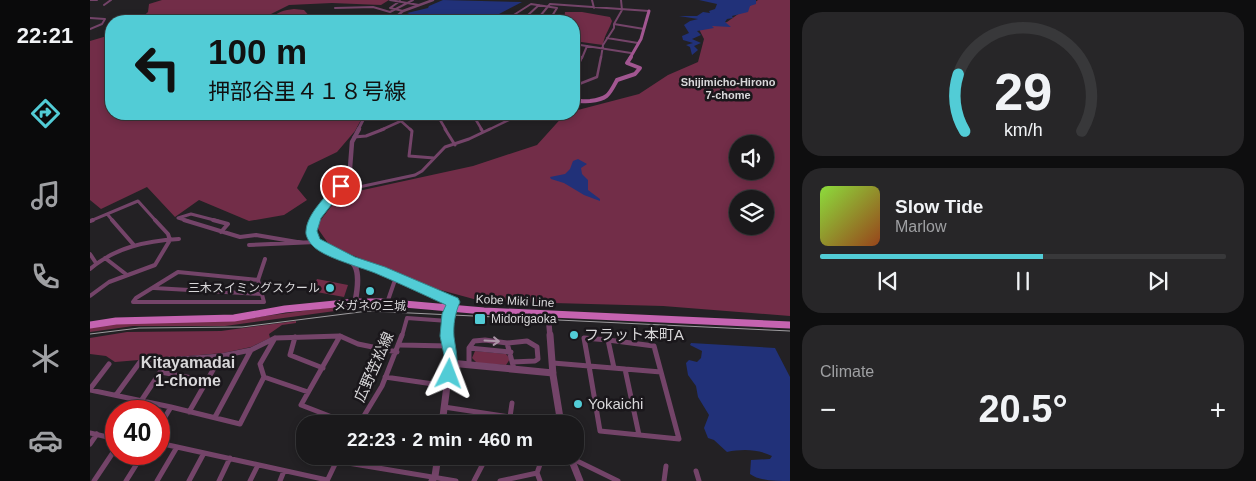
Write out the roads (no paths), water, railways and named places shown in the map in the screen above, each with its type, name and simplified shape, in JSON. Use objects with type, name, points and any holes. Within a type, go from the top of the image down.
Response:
[{"type":"main road","points":[[580,102],[604,99],[610,93],[617,80],[635,74],[640,68],[627,64],[631,53],[641,39],[649,11]]},
{"type":"main road","name":"Kobe Miki Line","points":[[90,325],[116,321],[234,318],[355,302],[548,314],[790,325]]},
{"type":"street","points":[[90,0],[97,0]]},
{"type":"street","points":[[104,5],[111,0]]},
{"type":"street","points":[[391,0],[419,5]]},
{"type":"street","points":[[402,0],[390,8],[404,11]]},
{"type":"street","points":[[335,8],[373,6],[390,12],[413,0]]},
{"type":"street","points":[[398,15],[433,0]]},
{"type":"street","points":[[588,0],[592,0],[594,8]]},
{"type":"street","points":[[580,84],[597,77],[601,49],[622,10],[621,0]]},
{"type":"street","points":[[514,15],[531,4],[557,8],[553,15]]},
{"type":"street","points":[[540,15],[550,4],[649,11]]},
{"type":"street","points":[[528,15],[539,5]]},
{"type":"street","points":[[90,18],[105,19],[102,22],[104,23],[90,29]]},
{"type":"street","points":[[614,24],[644,29]]},
{"type":"street","points":[[607,38],[638,43]]},
{"type":"street","points":[[580,45],[631,53]]},
{"type":"street","points":[[580,60],[588,46]]},
{"type":"street","points":[[316,242],[311,231],[312,224],[338,189],[350,168],[350,152],[354,137],[363,120]]},
{"type":"street","points":[[440,120],[455,145]]},
{"type":"street","points":[[476,120],[483,132]]},
{"type":"street","points":[[338,189],[345,190],[415,175],[422,172],[445,148],[508,120]]},
{"type":"street","points":[[354,137],[364,138],[380,128],[401,121],[412,131],[408,156],[434,158]]},
{"type":"street","points":[[90,221],[138,202],[168,234],[170,240],[155,265],[109,282],[90,296]]},
{"type":"street","points":[[221,232],[228,224],[191,214],[178,218],[187,222],[221,232],[240,237],[256,235],[303,243]]},
{"type":"street","points":[[108,215],[133,244]]},
{"type":"street","points":[[90,268],[133,244],[179,239]]},
{"type":"street","points":[[249,245],[316,242],[351,260],[453,302],[448,321],[447,336],[451,355],[443,415]]},
{"type":"street","points":[[90,254],[96,263]]},
{"type":"street","points":[[105,258],[128,275]]},
{"type":"street","points":[[265,260],[258,280],[265,313]]},
{"type":"street","points":[[351,260],[359,270],[360,284],[355,302]]},
{"type":"street","points":[[258,280],[178,272],[132,302],[264,302]]},
{"type":"street","points":[[387,303],[396,277]]},
{"type":"street","points":[[154,288],[261,294]]},
{"type":"street","points":[[548,314],[553,373],[560,415]]},
{"type":"street","name":"広野笠松線","points":[[365,415],[374,403],[400,345],[407,318],[448,321]]},
{"type":"street","points":[[328,415],[301,404],[340,336]]},
{"type":"street","points":[[116,395],[140,362],[221,356],[251,350],[275,338],[340,336],[358,344],[397,352]]},
{"type":"street","points":[[171,407],[240,424],[264,377],[260,364],[275,338]]},
{"type":"street","points":[[295,338],[290,355],[323,368]]},
{"type":"street","points":[[584,338],[608,340],[654,346],[679,439],[600,431],[584,338]]},
{"type":"street","points":[[469,365],[469,348],[474,341],[485,340],[507,343],[529,341],[537,347],[538,359],[513,365]]},
{"type":"street","points":[[608,340],[614,368]]},
{"type":"street","points":[[507,343],[513,365]]},
{"type":"street","points":[[400,345],[449,346]]},
{"type":"street","points":[[469,348],[511,352]]},
{"type":"street","points":[[215,417],[251,350]]},
{"type":"street","points":[[189,412],[221,356]]},
{"type":"street","points":[[142,400],[170,359]]},
{"type":"street","points":[[450,363],[513,365],[553,373]]},
{"type":"street","points":[[552,363],[661,372]]},
{"type":"street","points":[[109,364],[90,389],[137,400]]},
{"type":"street","points":[[625,369],[639,435]]},
{"type":"street","points":[[161,372],[206,381]]},
{"type":"street","points":[[264,377],[308,392]]},
{"type":"street","points":[[386,377],[447,386]]},
{"type":"street","points":[[510,415],[512,403]]},
{"type":"street","points":[[444,407],[497,415]]},
{"type":"street","points":[[90,433],[105,436]]},
{"type":"street","points":[[90,444],[97,434]]},
{"type":"street","points":[[170,445],[327,480],[334,465]]},
{"type":"street","points":[[157,481],[177,447]]},
{"type":"street","points":[[189,481],[204,453]]},
{"type":"street","points":[[219,481],[230,458]]},
{"type":"street","points":[[94,481],[105,464]]},
{"type":"street","points":[[250,481],[258,464]]},
{"type":"street","points":[[584,464],[618,481]]},
{"type":"street","points":[[126,481],[136,465]]},
{"type":"street","points":[[366,465],[433,479],[456,481]]},
{"type":"street","points":[[433,479],[436,465]]},
{"type":"street","points":[[474,481],[482,465]]},
{"type":"street","points":[[540,465],[537,473],[540,481]]},
{"type":"street","points":[[573,465],[580,481]]},
{"type":"street","points":[[664,481],[666,466]]},
{"type":"street","points":[[280,481],[284,470]]},
{"type":"street","points":[[696,471],[699,481]]},
{"type":"street","points":[[500,481],[537,473]]},
{"type":"water","points":[[443,0],[522,2],[499,14],[500,15],[412,15],[407,13],[428,8]]},
{"type":"water","points":[[699,0],[756,0],[756,4],[750,6],[748,12],[727,19],[725,22],[731,27],[712,26],[714,28],[697,31],[701,35],[692,39],[701,43],[694,46],[698,50],[692,55],[690,47],[686,45],[693,43],[683,40],[682,36],[689,33],[684,25],[698,19],[679,16],[697,16],[703,12],[710,13],[709,11],[715,9],[717,4]]},
{"type":"water","points":[[578,159],[587,164],[581,168],[582,174],[588,180],[588,190],[600,201],[584,195],[564,183],[551,179],[550,177],[565,174],[570,169],[573,161]]},
{"type":"water","points":[[691,343],[775,348],[790,377],[790,481],[774,481],[750,474],[751,460],[770,459],[772,456],[750,450],[727,452],[714,440],[708,438],[704,428],[709,415],[698,397],[696,386],[688,375],[686,363],[689,360],[697,362],[701,358],[702,351],[690,345]]},
{"type":"railway","points":[[90,334],[139,328],[242,327],[368,311],[790,331]]},
{"type":"place","name":"三木スイミングスクール","points":[[330,288]]},
{"type":"place","name":"メガネの三城","points":[[370,291]]},
{"type":"place","name":"Midorigaoka","points":[[480,319]]},
{"type":"place","name":"フラット本町A","points":[[574,335]]},
{"type":"place","name":"Yokaichi","points":[[578,404]]},
{"type":"district","name":"Shijimicho-Hirono 7-chome","points":[[728,88]]},
{"type":"district","name":"Kitayamadai 1-chome","points":[[188,371]]}]
